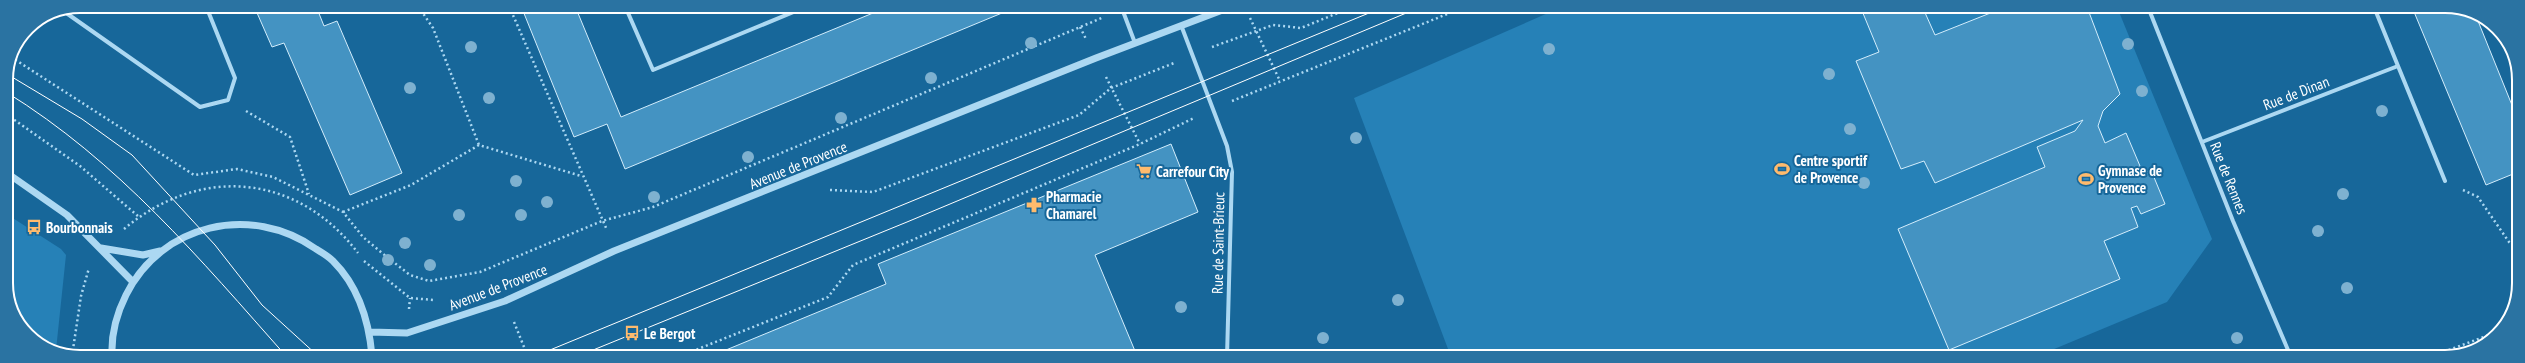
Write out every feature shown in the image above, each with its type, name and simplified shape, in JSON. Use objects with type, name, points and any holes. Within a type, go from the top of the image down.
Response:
[{"type":"street","points":[[68,14],[200,107],[228,100],[235,78],[209,13]]},
{"type":"street","points":[[628,13],[653,70],[791,13]]},
{"type":"street","points":[[1123,13],[1135,43]]},
{"type":"street","name":"Avenue de Provence","points":[[370,332],[407,332],[430,326],[505,301],[614,251],[1096,58],[1214,13]]},
{"type":"street","name":"Rue de Rennes","points":[[2151,13],[2202,142],[2288,350]]},
{"type":"street","points":[[2376,13],[2445,181]]},
{"type":"street","name":"Rue de Saint-Brieuc","points":[[1181,25],[1227,146],[1232,172],[1227,350]]},
{"type":"street","name":"Rue de Dinan","points":[[2202,142],[2398,66]]},
{"type":"street","points":[[13,177],[67,215],[133,282]]},
{"type":"street","points":[[101,248],[142,255],[162,250],[199,230],[220,225],[261,225],[300,237],[333,260],[357,293],[370,332],[372,350]]},
{"type":"street","points":[[112,350],[111,344],[118,312],[133,282],[146,265],[162,250]]},
{"type":"path","points":[[423,13],[433,28],[479,145]]},
{"type":"path","points":[[512,13],[614,251]]},
{"type":"path","points":[[16,60],[194,175],[237,169],[272,177],[343,212],[363,237],[382,253],[410,275],[429,281],[480,272],[602,221],[653,207],[1110,13]]},
{"type":"path","points":[[1248,13],[1280,81]]},
{"type":"path","points":[[1220,44],[1273,25],[1300,28],[1338,13]]},
{"type":"path","points":[[693,350],[828,297],[853,265],[1140,144],[1214,109],[1280,81],[1450,13]]},
{"type":"path","points":[[1080,27],[1140,144]]},
{"type":"path","points":[[823,191],[839,189],[874,192],[1079,115],[1111,88],[1157,71]]},
{"type":"path","points":[[228,100],[290,138],[309,194]]},
{"type":"path","points":[[13,119],[80,166],[139,216]]},
{"type":"path","points":[[343,212],[411,185],[479,145],[582,176]]},
{"type":"path","points":[[2445,181],[2478,197],[2512,245]]},
{"type":"path","points":[[73,349],[81,296],[92,261]]},
{"type":"path","points":[[2451,349],[2483,337]]},
{"type":"shaded area","name":"Centre sportif de Provence","points":[[1548,13],[2119,13],[2212,239],[2167,302],[2052,350],[1448,350],[1354,98]]},
{"type":"shaded area","points":[[13,218],[61,249],[66,255],[56,345],[43,339],[27,324],[14,296]]},
{"type":"building","points":[[257,13],[319,13],[324,26],[337,21],[402,173],[350,195],[284,43],[272,47]]},
{"type":"building","points":[[524,13],[578,13],[621,117],[873,13],[1002,13],[625,169],[607,124],[574,137]]},
{"type":"building","name":"Gymnase de Provence","points":[[1863,13],[1925,13],[1935,35],[1990,13],[2089,13],[2120,94],[2103,111],[2098,126],[2105,143],[2126,133],[2140,166],[2134,169],[2137,175],[2151,170],[2165,204],[2141,214],[2137,206],[2131,208],[2138,227],[2104,241],[2120,279],[1949,350],[1898,229],[2045,167],[2037,147],[2075,131],[2083,120],[1935,183],[1924,161],[1901,169],[1856,61],[1879,52]]},
{"type":"building","points":[[2414,13],[2453,14],[2479,22],[2512,105],[2512,174],[2486,185]]},
{"type":"building","points":[[1171,144],[1198,212],[1095,255],[1135,350],[726,350],[886,284],[878,264]]},
{"type":"tram line","points":[[550,350],[1369,13]]},
{"type":"tram line","points":[[593,350],[907,222],[1406,13]]},
{"type":"tram line","points":[[13,78],[82,119],[132,155],[215,245],[262,305],[311,350]]},
{"type":"tram line","points":[[13,97],[47,119],[121,180],[189,248],[281,350]]},
{"type":"place","name":"Centre sportif de Provence","points":[[1782,169]]},
{"type":"place","name":"Carrefour City","points":[[1144,171]]},
{"type":"place","name":"Gymnase de Provence","points":[[2086,179]]},
{"type":"place","name":"Pharmacie Chamarel","points":[[1034,205]]},
{"type":"place","name":"Bourbonnais","points":[[34,227]]},
{"type":"place","name":"Le Bergot","points":[[632,333]]}]
